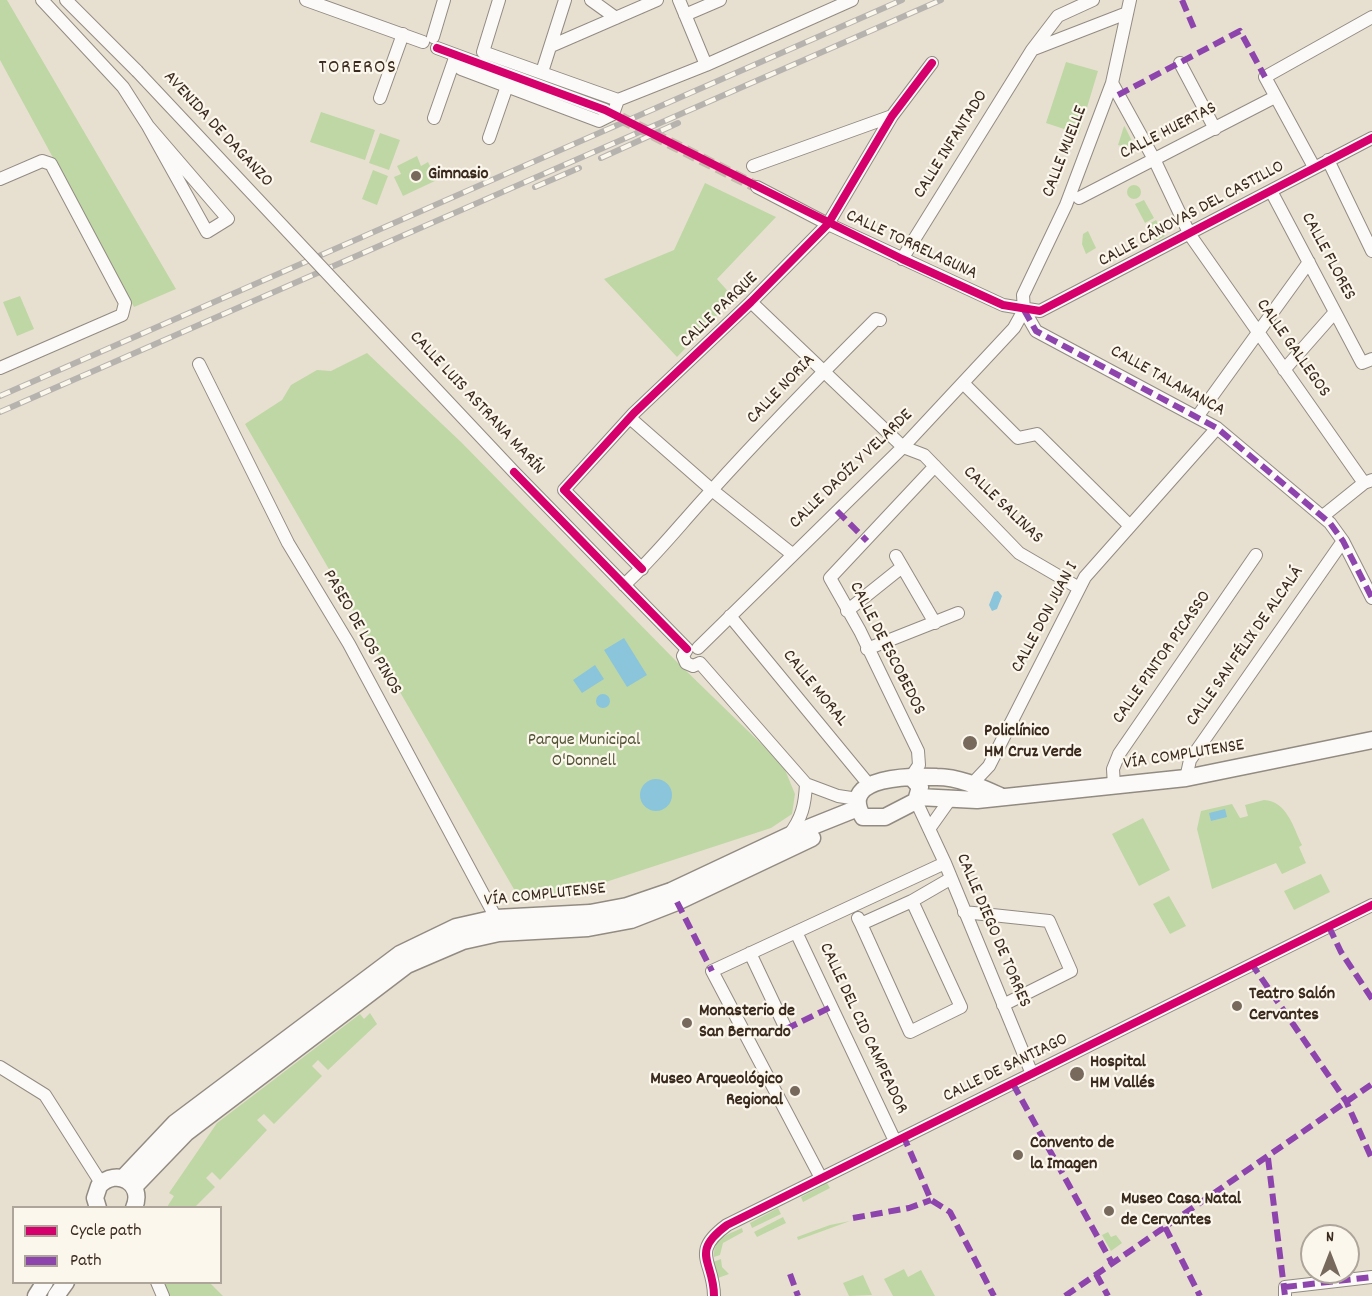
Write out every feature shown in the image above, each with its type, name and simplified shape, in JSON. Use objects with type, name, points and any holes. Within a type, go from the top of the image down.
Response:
[{"type":"main road","name":"VÍA COMPLUTENSE","points":[[917,799],[977,800],[1186,778],[1372,741]]},
{"type":"main road","name":"VÍA COMPLUTENSE","points":[[870,786],[898,776],[938,776],[972,784],[1000,796]]},
{"type":"main road","points":[[870,786],[860,808],[885,817],[917,799],[920,787],[911,777]]},
{"type":"main road","name":"VÍA COMPLUTENSE","points":[[128,1182],[175,1123],[400,954],[456,927],[496,918],[590,913],[627,906],[671,891],[788,836],[860,808]]},
{"type":"main road","name":"VÍA COMPLUTENSE","points":[[128,1182],[186,1133],[407,965],[462,941],[499,933],[588,928],[630,920],[677,902],[798,844],[860,808]]},
{"type":"main road","points":[[98,1206],[96,1194],[101,1183],[110,1178],[128,1182],[137,1197],[135,1206]]},
{"type":"street","points":[[42,0],[123,87],[148,126],[207,232],[228,219],[148,126]]},
{"type":"street","name":"AVENIDA DE DAGANZO","points":[[66,0],[137,71],[340,287]]},
{"type":"street","points":[[306,0],[431,42],[456,55],[605,110]]},
{"type":"street","points":[[431,42],[444,0]]},
{"type":"street","points":[[499,0],[483,52],[618,100],[706,65],[852,0]]},
{"type":"street","points":[[542,72],[565,0]]},
{"type":"street","points":[[591,0],[616,18]]},
{"type":"street","points":[[551,46],[657,0]]},
{"type":"street","points":[[679,0],[706,65]]},
{"type":"street","points":[[685,15],[720,0]]},
{"type":"street","name":"CALLE INFANTADO","points":[[902,259],[1032,50],[1058,16],[1094,0]]},
{"type":"street","name":"CALLE MUELLE","points":[[1024,310],[1023,295],[1066,205],[1112,83],[1130,0]]},
{"type":"street","points":[[1032,50],[1127,13]]},
{"type":"street","points":[[1314,167],[1265,77],[1372,17]]},
{"type":"street","points":[[380,98],[403,34]]},
{"type":"street","points":[[456,55],[461,69],[598,121],[613,114],[618,100]]},
{"type":"street","points":[[434,118],[456,55]]},
{"type":"street","name":"CALLE PARQUE","points":[[642,569],[564,490],[630,417],[751,302],[828,224],[892,116],[932,63]]},
{"type":"street","points":[[1180,63],[1215,129]]},
{"type":"street","name":"CALLE GALLEGOS","points":[[1112,83],[1155,161],[1190,236],[1284,370],[1368,481],[1323,516]]},
{"type":"street","points":[[489,138],[507,86]]},
{"type":"street","name":"CALLE HUERTAS","points":[[1079,198],[1155,161],[1275,97]]},
{"type":"street","points":[[753,166],[892,116]]},
{"type":"street","name":"CALLE CÁNOVAS DEL CASTILLO","points":[[1024,310],[1040,311],[1190,236],[1314,167],[1372,138]]},
{"type":"street","points":[[1328,160],[1372,251]]},
{"type":"street","points":[[0,179],[42,161],[51,164],[125,303],[122,315],[0,368]]},
{"type":"street","name":"CALLE TORRELAGUNA","points":[[757,187],[902,259],[1002,305],[1024,310]]},
{"type":"street","name":"CALLE FLORES","points":[[1271,191],[1362,363],[1372,358]]},
{"type":"street","points":[[1197,417],[1257,330],[1309,262]]},
{"type":"street","name":"CALLE LUIS ASTRANA MARÍN","points":[[340,287],[514,472],[624,585],[692,649]]},
{"type":"street","name":"CALLE SALINAS","points":[[751,302],[903,447],[924,455],[1019,553],[1079,588]]},
{"type":"street","name":"CALLE DAOÍZ Y VELARDE","points":[[692,649],[730,616],[903,447],[1014,328],[1024,310]]},
{"type":"street","name":"CALLE TALAMANCA","points":[[1024,310],[1036,331],[1217,428],[1323,516],[1343,541],[1372,598]]},
{"type":"street","points":[[1284,370],[1335,312]]},
{"type":"street","name":"CALLE NORIA","points":[[624,585],[642,569],[712,490],[876,319],[880,320]]},
{"type":"street","name":"PASEO DE LOS PINOS","points":[[199,364],[288,543],[349,644],[496,918]]},
{"type":"street","points":[[964,384],[1018,438],[1037,434],[1129,525]]},
{"type":"street","points":[[630,417],[712,490],[792,554]]},
{"type":"street","name":"CALLE DON JUAN I","points":[[972,784],[989,766],[1085,577],[1217,428]]},
{"type":"street","name":"CALLE DE ESCOBEDOS","points":[[911,777],[919,765],[918,751],[830,578],[934,466]]},
{"type":"street","name":"CALLE SAN FÉLIX DE ALCALÁ","points":[[1186,778],[1190,759],[1343,541]]},
{"type":"street","name":"CALLE PINTOR PICASSO","points":[[1114,786],[1113,769],[1119,754],[1256,555]]},
{"type":"street","points":[[896,556],[935,623]]},
{"type":"street","points":[[848,611],[902,567]]},
{"type":"street","points":[[867,649],[958,613]]},
{"type":"street","name":"CALLE MORAL","points":[[730,616],[870,786]]},
{"type":"street","points":[[692,649],[702,654],[700,663],[806,784],[838,796],[860,808]]},
{"type":"street","points":[[788,836],[799,822],[804,809],[806,784]]},
{"type":"street","points":[[929,829],[951,798]]},
{"type":"street","name":"CALLE DIEGO DE TORRES","points":[[917,799],[1032,1074]]},
{"type":"street","points":[[821,1178],[712,971],[945,863]]},
{"type":"street","points":[[861,924],[912,901],[950,879]]},
{"type":"street","points":[[854,907],[910,1032],[961,1007],[912,901]]},
{"type":"street","name":"CALLE DE SANTIAGO","points":[[714,1296],[706,1264],[706,1248],[714,1235],[727,1224],[1372,905]]},
{"type":"street","points":[[964,912],[1049,921],[1071,971],[1003,1005]]},
{"type":"street","name":"CALLE DEL CID CAMPEADOR","points":[[796,932],[895,1140]]},
{"type":"street","points":[[750,953],[786,1029]]},
{"type":"street","points":[[0,1067],[45,1095],[101,1183]]},
{"type":"street","points":[[1285,1292],[1372,1277]]},
{"type":"green space","points":[[0,0],[7,0],[176,289],[134,307],[0,60]]},
{"type":"green space","points":[[1066,62],[1098,71],[1079,134],[1046,123]]},
{"type":"green space","points":[[321,112],[375,130],[365,160],[310,142]]},
{"type":"green space","points":[[1125,127],[1136,149],[1118,145]]},
{"type":"green space","points":[[380,133],[400,140],[389,170],[369,163]]},
{"type":"green space","name":"Gimnasio","points":[[417,156],[421,166],[428,162],[437,180],[403,196],[394,177],[401,174],[397,166]]},
{"type":"green space","points":[[373,170],[388,176],[377,205],[362,199]]},
{"type":"green space","points":[[705,183],[776,217],[717,279],[734,298],[677,357],[604,279],[674,250]]},
{"type":"green space","points":[[1134,185],[1139,187],[1141,192],[1139,197],[1134,199],[1129,197],[1127,192],[1129,187]]},
{"type":"green space","points":[[1144,200],[1154,218],[1145,223],[1135,204]]},
{"type":"green space","points":[[1156,220],[1165,236],[1156,241],[1147,225]]},
{"type":"green space","points":[[1088,231],[1096,248],[1086,254],[1082,244],[1083,234]]},
{"type":"green space","points":[[20,296],[34,329],[17,336],[3,302]]},
{"type":"green space","name":"Parque Municipal O'Donnell","points":[[367,353],[461,442],[677,662],[783,765],[795,794],[792,814],[771,828],[566,895],[515,891],[245,424],[282,400],[291,385],[317,370],[331,371]]},
{"type":"green space","points":[[1264,800],[1278,805],[1288,816],[1302,845],[1299,847],[1306,863],[1282,874],[1276,863],[1212,889],[1197,829],[1201,811],[1232,804],[1240,818],[1248,816],[1245,805]]},
{"type":"green space","points":[[1143,818],[1170,870],[1139,886],[1112,834]]},
{"type":"green space","points":[[1321,874],[1330,892],[1294,910],[1284,891]]},
{"type":"green space","points":[[1169,896],[1186,926],[1170,934],[1153,904]]},
{"type":"green space","points":[[370,1013],[377,1024],[328,1070],[318,1060],[312,1066],[322,1076],[274,1124],[264,1114],[257,1120],[267,1130],[220,1180],[212,1172],[206,1178],[215,1187],[196,1206],[168,1206],[174,1196],[169,1193],[217,1123],[360,1014],[364,1019]]},
{"type":"green space","points":[[827,1183],[830,1188],[803,1202],[801,1197]]},
{"type":"green space","points":[[778,1208],[781,1214],[752,1228],[750,1223]]},
{"type":"green space","points":[[783,1217],[786,1223],[757,1237],[754,1232]]},
{"type":"green space","points":[[850,1221],[798,1240],[797,1237],[830,1225]]},
{"type":"green space","points":[[742,1228],[743,1232],[723,1243],[720,1255],[714,1257],[718,1241]]},
{"type":"green space","points":[[1108,1232],[1111,1237],[1116,1235],[1122,1243],[1111,1251],[1102,1235]]},
{"type":"green space","points":[[721,1259],[722,1267],[729,1274],[718,1278],[713,1262]]},
{"type":"green space","points":[[904,1269],[908,1277],[921,1270],[935,1296],[893,1296],[884,1279]]},
{"type":"green space","points":[[863,1275],[872,1295],[849,1296],[843,1283]]},
{"type":"green space","points":[[160,1284],[211,1284],[223,1296],[166,1296]]},
{"type":"water","points":[[998,591],[1002,596],[997,609],[992,611],[989,605],[994,592]]},
{"type":"water","points":[[624,638],[647,675],[627,687],[604,650]]},
{"type":"water","points":[[595,665],[604,679],[582,693],[573,680]]},
{"type":"water","points":[[600,694],[606,694],[610,701],[606,708],[600,708],[596,704],[596,698]]},
{"type":"water","points":[[656,779],[667,784],[672,795],[667,806],[656,811],[645,806],[640,795],[645,784]]},
{"type":"water","points":[[1225,809],[1227,817],[1211,821],[1209,813]]},
{"type":"tunnel","points":[[605,110],[757,187]]},
{"type":"railway","points":[[0,396],[902,0]]},
{"type":"railway","points":[[0,412],[941,0]]},
{"type":"railway","points":[[601,158],[678,123]]},
{"type":"railway","points":[[535,187],[579,168]]},
{"type":"marked path","points":[[1182,0],[1196,33]]},
{"type":"marked path","points":[[1118,95],[1240,31],[1265,77]]},
{"type":"marked path","points":[[1024,310],[1036,331],[1217,428],[1330,523],[1343,541],[1372,598]]},
{"type":"marked path","points":[[837,511],[867,541]]},
{"type":"marked path","points":[[677,902],[712,971]]},
{"type":"marked path","points":[[1329,927],[1341,952],[1372,999]]},
{"type":"marked path","points":[[1251,963],[1346,1101],[1372,1159]]},
{"type":"marked path","points":[[786,1029],[831,1007]]},
{"type":"marked path","points":[[1013,1084],[1112,1263]]},
{"type":"marked path","points":[[1065,1296],[1372,1084]]},
{"type":"marked path","points":[[903,1135],[931,1200],[950,1212],[994,1296]]},
{"type":"marked path","points":[[1268,1158],[1285,1296]]},
{"type":"marked path","points":[[853,1218],[909,1208],[931,1200]]},
{"type":"marked path","points":[[1165,1227],[1200,1296]]},
{"type":"marked path","points":[[790,1274],[798,1296]]},
{"type":"marked path","points":[[1096,1274],[1108,1296]]},
{"type":"marked path","points":[[1285,1287],[1372,1277]]},
{"type":"cycle path","points":[[437,48],[605,110],[902,259],[1003,305],[1040,311],[1372,138]]},
{"type":"cycle path","points":[[642,569],[564,490],[634,413],[751,302],[828,224],[892,116],[932,63]]},
{"type":"cycle path","points":[[514,472],[687,649]]},
{"type":"cycle path","points":[[714,1296],[706,1251],[709,1243],[727,1225],[1372,905]]},
{"type":"place","name":"Gimnasio","points":[[416,176]]},
{"type":"place","name":"Policlínico HM Cruz Verde","points":[[970,743]]},
{"type":"place","name":"Teatro Salón Cervantes","points":[[1237,1006]]},
{"type":"place","name":"Monasterio de San Bernardo","points":[[687,1023]]},
{"type":"place","name":"Hospital HM Vallés","points":[[1077,1074]]},
{"type":"place","name":"Museo Arqueológico Regional","points":[[795,1091]]},
{"type":"place","name":"Convento de la Imagen","points":[[1018,1155]]},
{"type":"place","name":"Museo Casa Natal de Cervantes","points":[[1109,1211]]},
{"type":"district","name":"TOREROS","points":[[358,69]]}]
